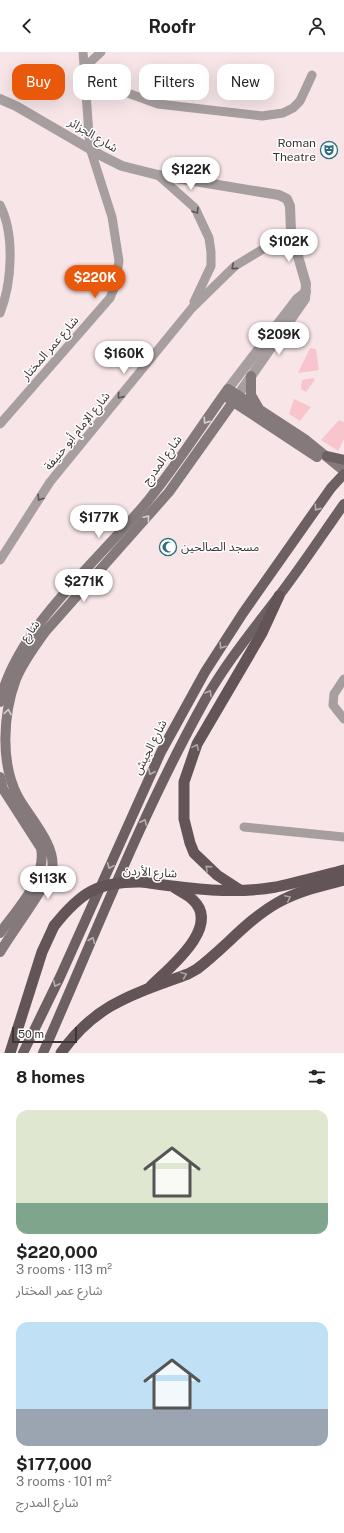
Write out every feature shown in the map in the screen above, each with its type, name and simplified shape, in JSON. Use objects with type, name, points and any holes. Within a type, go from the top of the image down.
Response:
[{"type":"highway","points":[[240,890],[217,875],[194,852],[188,837],[184,819],[184,782],[197,744],[262,633],[279,596]]},
{"type":"highway","name":"شارع الأردن","points":[[10,1053],[42,952],[54,926],[78,899],[93,889],[110,884],[142,882],[172,886],[240,890],[275,887],[344,870]]},
{"type":"highway","points":[[61,1053],[72,1037],[97,1014],[115,1003],[197,969],[248,924],[278,902],[316,887],[344,880]]},
{"type":"highway","points":[[148,989],[189,948],[198,933],[201,914],[194,900],[172,886]]},
{"type":"main road","points":[[251,376],[251,395],[261,410]]},
{"type":"main road","points":[[226,392],[343,476]]},
{"type":"main road","name":"شارع المدرج","points":[[0,702],[12,676],[16,658],[89,574],[150,498],[226,392]]},
{"type":"main road","points":[[235,398],[261,410],[327,456],[343,476]]},
{"type":"main road","points":[[89,574],[169,492],[235,398]]},
{"type":"main road","points":[[327,456],[344,460]]},
{"type":"main road","name":"شارع الجيش","points":[[23,1053],[60,977],[161,752],[205,672],[243,613],[343,476]]},
{"type":"main road","points":[[43,1053],[128,858],[178,750],[229,660],[279,596],[344,504]]},
{"type":"main road","points":[[0,952],[49,877],[52,870],[47,856],[41,848],[41,839],[11,782],[8,768],[6,737],[12,676]]},
{"type":"main road","points":[[0,777],[2,791],[41,839]]},
{"type":"main road","points":[[2,791],[11,782]]},
{"type":"main road","points":[[0,934],[38,877],[47,856]]},
{"type":"street","name":"شارع عمر المختار","points":[[83,52],[85,64]]},
{"type":"street","points":[[88,64],[101,52]]},
{"type":"street","points":[[131,94],[158,104],[262,116],[283,113],[292,108],[300,101],[312,75]]},
{"type":"street","name":"شارع الجزائر","points":[[0,99],[16,106],[114,163],[158,175],[284,196],[290,206],[291,232]]},
{"type":"street","name":"شارع عمر المختار","points":[[0,424],[110,298],[116,286],[119,261],[112,217],[90,148],[87,100]]},
{"type":"street","points":[[158,175],[195,208],[209,238],[211,252],[210,266],[192,308]]},
{"type":"street","points":[[0,205],[8,233],[9,268],[8,287],[0,313]]},
{"type":"street","points":[[235,398],[304,304],[306,284],[291,232]]},
{"type":"street","name":"شارع الإمام أبو حنيفة","points":[[0,560],[50,482],[192,308],[235,266],[291,232]]},
{"type":"street","name":"شارع المدرج","points":[[226,392],[297,299],[306,292]]},
{"type":"street","points":[[344,679],[334,694],[333,705],[344,719]]},
{"type":"street","points":[[244,827],[344,837]]},
{"type":"shaded area","points":[[310,348],[316,349],[319,370],[298,373]]},
{"type":"shaded area","points":[[313,378],[315,380],[306,392],[301,389],[302,380]]},
{"type":"shaded area","points":[[294,399],[311,407],[300,421],[289,414]]},
{"type":"shaded area","points":[[339,420],[344,422],[344,439],[338,451],[321,440]]},
{"type":"place","name":"Roman Theatre","points":[[329,150]]},
{"type":"place","name":"مسجد الصالحين","points":[[168,547]]}]
